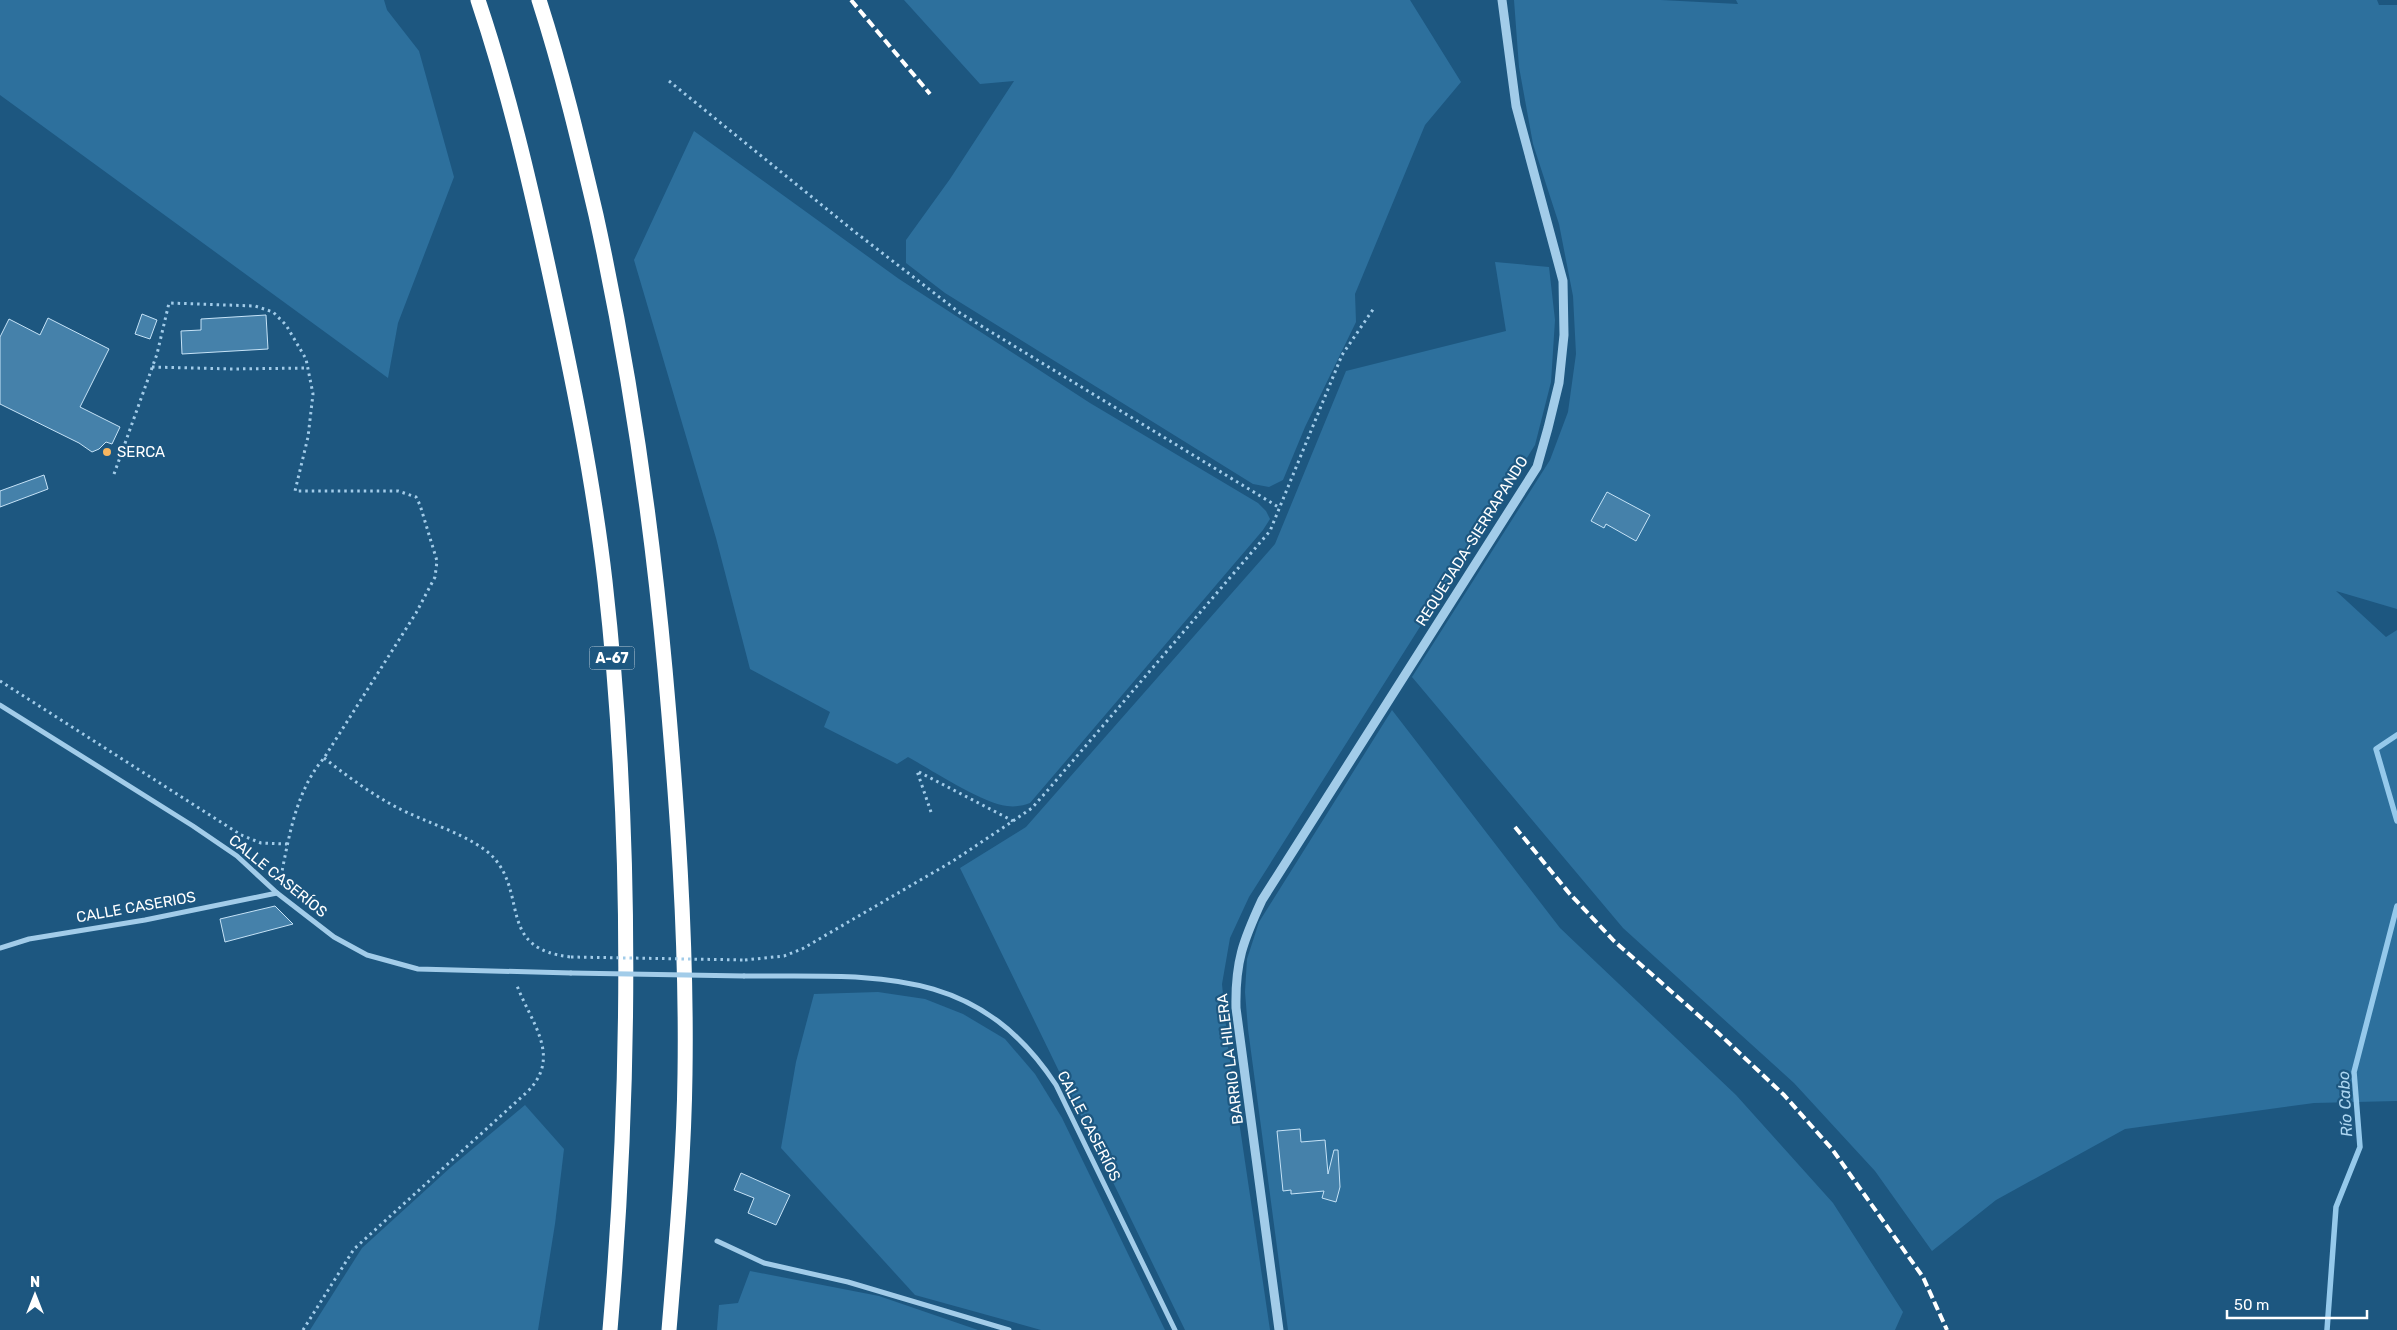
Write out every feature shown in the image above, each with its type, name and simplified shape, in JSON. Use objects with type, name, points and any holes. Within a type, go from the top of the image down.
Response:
[{"type":"highway","name":"A-67","points":[[478,0],[535,208],[556,304],[584,441],[606,589],[620,746],[626,916],[626,1052],[622,1166],[610,1330]]},
{"type":"highway","points":[[539,0],[554,44],[579,139],[621,333],[638,434],[658,590],[676,797],[685,1064],[679,1203],[669,1330]]},
{"type":"street","name":"REQUEJADA-SIERRAPANDO","points":[[1417,653],[1537,467],[1559,383],[1564,335],[1563,282],[1516,106],[1502,0]]},
{"type":"street","name":"BARRIO LA HILERA","points":[[1279,1330],[1236,1008],[1235,979],[1238,958],[1246,934],[1262,900],[1417,653]]},
{"type":"street","name":"CALLE CASERÍOS","points":[[0,705],[193,826],[237,856],[277,893],[334,937],[383,960],[418,969],[869,978],[915,983],[958,998],[998,1022],[1033,1054],[1056,1085],[1175,1330]]},
{"type":"street","name":"CALLE CASERIOS","points":[[0,948],[29,939],[146,920],[277,893]]},
{"type":"street","points":[[717,1241],[764,1263],[848,1282],[1009,1330]]},
{"type":"path","points":[[669,81],[855,232],[960,314],[1280,508]]},
{"type":"path","points":[[114,474],[152,367],[169,303],[256,306],[273,312],[286,325],[306,359],[313,394],[308,438],[295,491],[398,491],[409,493],[416,497],[420,505],[437,561],[435,577],[416,613],[324,758],[313,771],[294,817],[277,893]]},
{"type":"path","points":[[324,758],[354,783],[397,808],[472,842],[492,856],[505,876],[515,916],[527,938],[546,953],[571,957],[745,960],[784,956],[802,949],[952,861],[1032,808],[1270,531],[1342,355],[1361,323],[1374,308]]},
{"type":"path","points":[[152,367],[307,368]]},
{"type":"path","points":[[0,681],[241,835],[261,843],[287,844]]},
{"type":"path","points":[[931,812],[917,771],[1013,821]]},
{"type":"path","points":[[303,1330],[354,1249],[526,1093],[542,1072],[545,1061],[544,1048],[512,972]]},
{"type":"shaded area","points":[[0,0],[384,0],[387,10],[419,51],[454,177],[398,323],[388,378],[0,95]]},
{"type":"shaded area","points":[[904,0],[1410,0],[1461,82],[1425,125],[1355,294],[1356,322],[1305,427],[1283,480],[1269,487],[1253,484],[945,293],[906,263],[906,240],[950,179],[1014,81],[980,84]]},
{"type":"shaded area","points":[[1514,0],[1661,0],[1738,4],[1736,0],[2377,0],[2379,5],[2397,5],[2397,609],[2336,591],[2386,637],[2397,630],[2397,1101],[2314,1103],[2125,1129],[1996,1200],[1932,1251],[1875,1171],[1794,1083],[1623,928],[1412,677],[1550,460],[1568,412],[1576,354],[1573,296],[1559,224],[1533,144],[1519,67]]},
{"type":"shaded area","points":[[694,131],[899,279],[1090,403],[1258,503],[1266,511],[1270,519],[1263,530],[1030,803],[1021,806],[996,804],[971,793],[908,757],[897,764],[824,727],[830,712],[750,669],[716,538],[634,260]]},
{"type":"shaded area","points":[[1495,262],[1549,267],[1555,320],[1551,382],[1535,445],[1249,897],[1230,938],[1222,984],[1228,1047],[1270,1330],[1185,1330],[960,868],[1026,827],[1275,544],[1346,371],[1506,331]]},
{"type":"shaded area","points":[[1392,710],[1560,928],[1736,1095],[1833,1203],[1903,1312],[1895,1330],[1288,1330],[1248,1029],[1245,992],[1247,959],[1259,922]]},
{"type":"shaded area","points":[[878,992],[925,999],[963,1014],[1005,1039],[1035,1074],[1062,1118],[1165,1330],[1041,1330],[915,1295],[781,1148],[796,1062],[814,994]]},
{"type":"shaded area","points":[[525,1105],[564,1149],[555,1224],[538,1330],[310,1330],[362,1248],[451,1167]]},
{"type":"shaded area","points":[[750,1271],[879,1296],[978,1330],[717,1330],[719,1305],[738,1303]]},
{"type":"building","points":[[142,314],[157,320],[150,339],[135,334]]},
{"type":"building","points":[[266,315],[268,349],[182,354],[181,331],[201,330],[201,319]]},
{"type":"building","points":[[48,318],[109,349],[80,407],[120,427],[112,444],[106,442],[99,449],[92,452],[79,443],[0,404],[0,337],[9,319],[40,335]]},
{"type":"building","points":[[44,475],[48,489],[0,507],[0,491]]},
{"type":"building","points":[[1607,492],[1650,515],[1636,541],[1606,524],[1604,528],[1591,521]]},
{"type":"building","points":[[275,906],[293,924],[225,942],[220,919]]},
{"type":"building","points":[[1300,1129],[1301,1142],[1325,1140],[1328,1174],[1334,1150],[1338,1150],[1340,1187],[1336,1202],[1322,1198],[1324,1191],[1291,1194],[1291,1190],[1283,1191],[1277,1131]]},
{"type":"building","points":[[741,1173],[790,1195],[776,1225],[748,1213],[754,1198],[734,1190]]},
{"type":"waterway","name":"Río Cabo","points":[[2397,735],[2376,749],[2397,821]]},
{"type":"waterway","name":"Río Cabo","points":[[2327,1330],[2336,1207],[2360,1147],[2354,1072],[2397,906]]},
{"type":"railway","points":[[851,0],[930,94]]},
{"type":"railway","points":[[1515,827],[1569,893],[1614,941],[1714,1029],[1784,1095],[1832,1149],[1923,1277],[1947,1330]]},
{"type":"place","name":"SERCA","points":[[107,452]]}]
